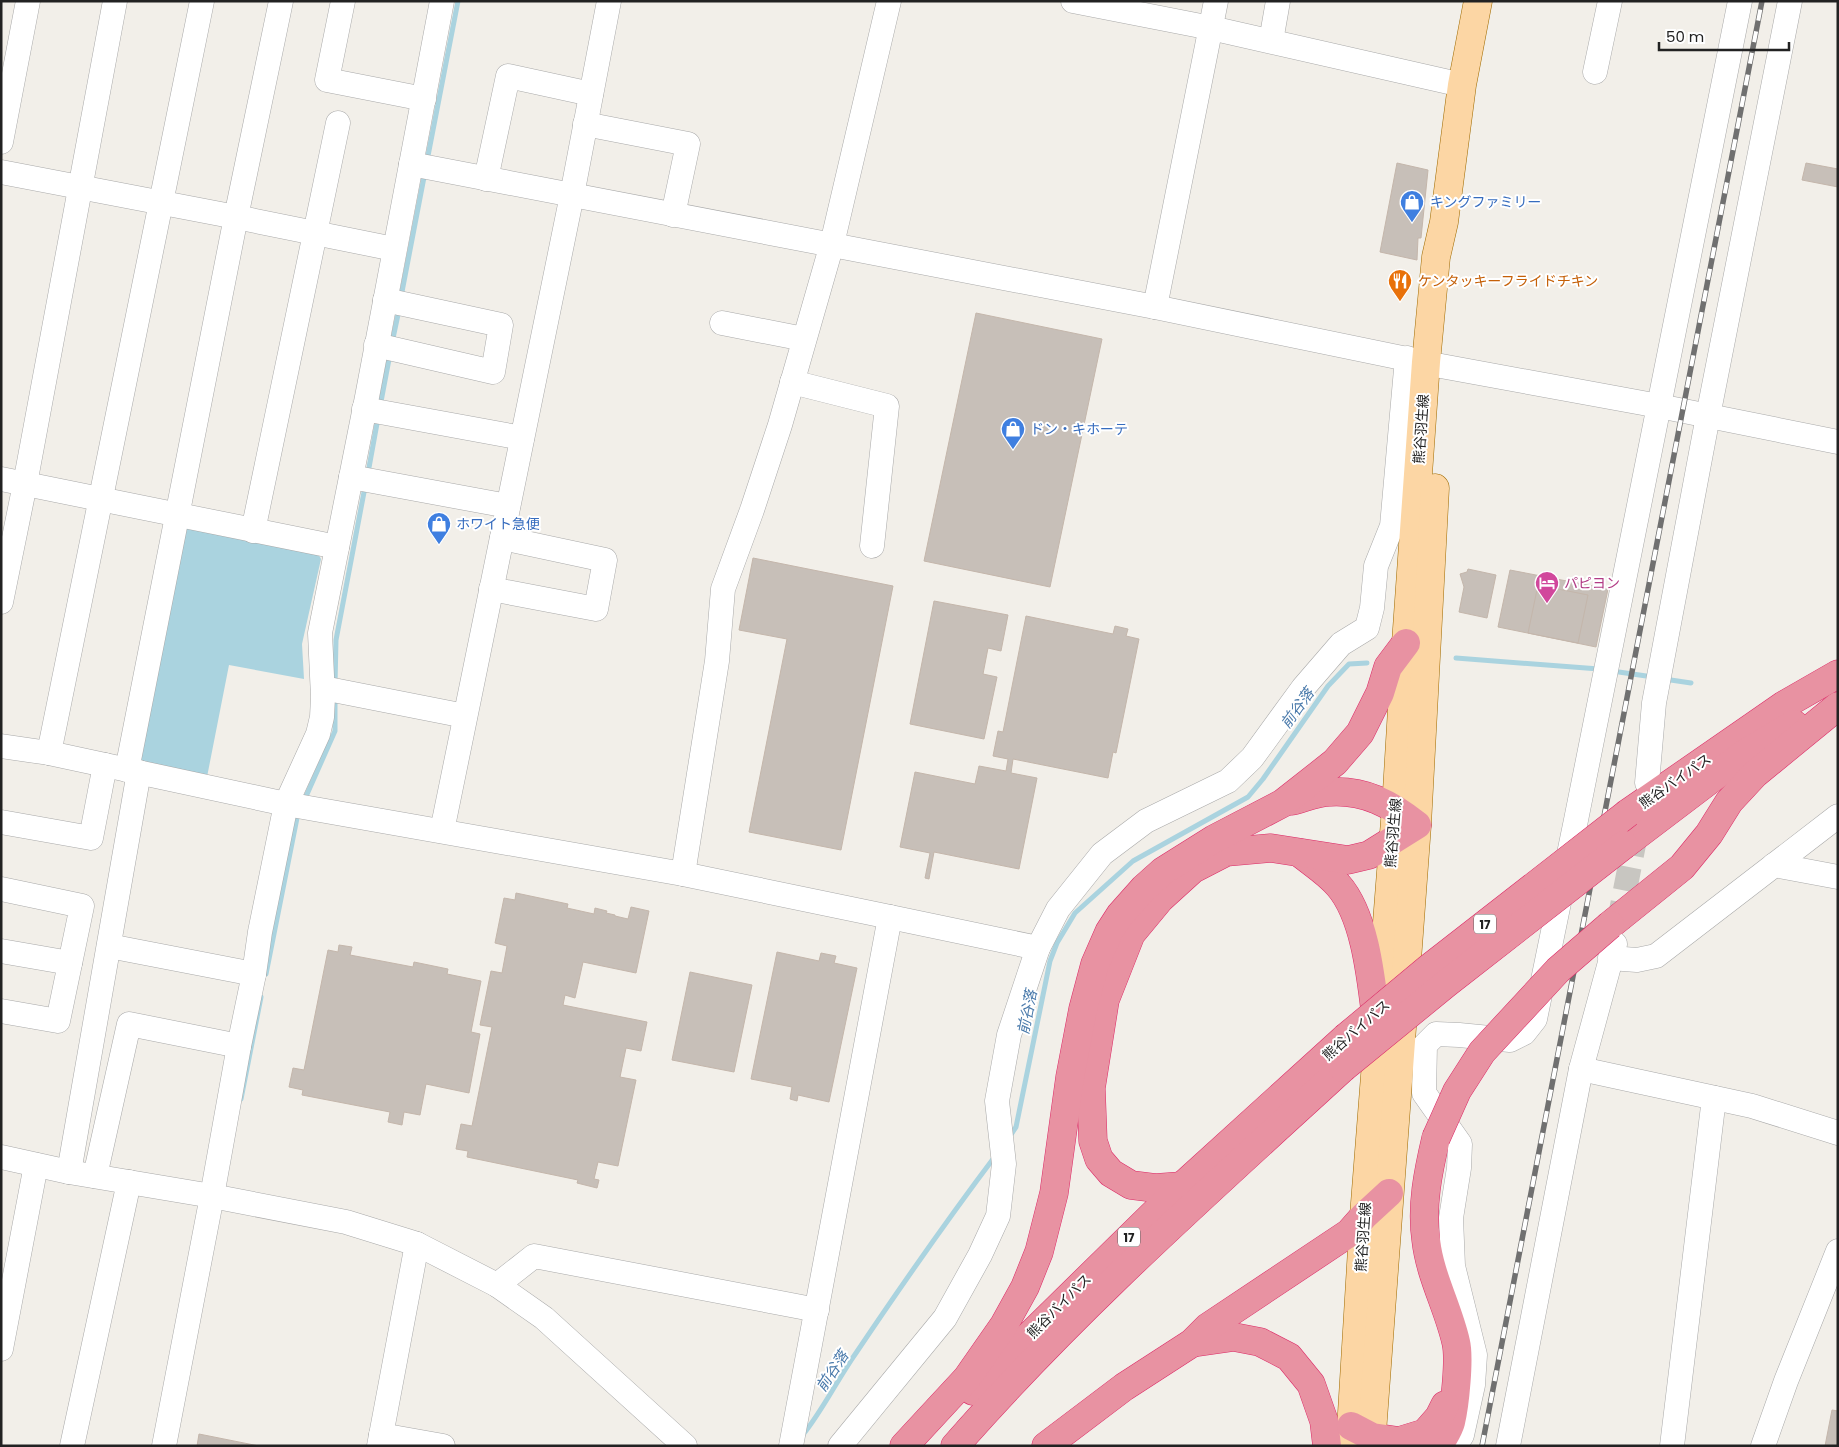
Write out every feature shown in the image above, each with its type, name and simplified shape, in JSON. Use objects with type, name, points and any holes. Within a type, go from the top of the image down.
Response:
[{"type":"highway","points":[[904,1446],[967,1378],[1004,1325],[1039,1252],[1054,1193],[1070,1076],[1083,1009],[1095,964],[1109,932],[1120,915],[1144,888],[1163,871],[1214,839],[1283,803],[1335,762],[1360,732],[1380,693],[1388,667],[1406,643]]},
{"type":"highway","name":"熊谷バイパス","points":[[923,1446],[974,1391],[1182,1186],[1345,1038],[1429,968],[1628,813],[1784,705],[1838,674]]},
{"type":"highway","name":"熊谷バイパス","points":[[955,1446],[989,1407],[1104,1288],[1343,1068],[1447,983],[1744,754],[1838,697]]},
{"type":"highway","points":[[1439,1446],[1451,1423],[1456,1384],[1457,1343],[1431,1269],[1425,1240],[1424,1213],[1427,1176],[1436,1138],[1457,1091],[1482,1052],[1558,970],[1612,942],[1682,867],[1709,834],[1729,802],[1755,774],[1838,706]]},
{"type":"highway","points":[[1182,1186],[1155,1188],[1131,1184],[1111,1173],[1099,1159],[1093,1141],[1091,1088],[1105,1000],[1132,934],[1160,899],[1194,869],[1226,852],[1271,848],[1348,860],[1370,855],[1417,825],[1396,808],[1370,797],[1354,793],[1329,792],[1283,803]]},
{"type":"highway","points":[[1299,852],[1339,886],[1355,914],[1364,944],[1378,1034]]},
{"type":"highway","points":[[1046,1446],[1124,1387],[1192,1343],[1208,1328],[1350,1233],[1364,1216],[1389,1193]]},
{"type":"highway","points":[[1192,1343],[1234,1337],[1260,1342],[1289,1357],[1311,1384],[1324,1421],[1327,1446]]},
{"type":"highway","points":[[1361,1439],[1399,1441],[1425,1433],[1439,1417],[1456,1384]]},
{"type":"main road","name":"熊谷羽生線","points":[[1361,1439],[1364,1216],[1396,808],[1425,362],[1446,257],[1444,222],[1462,86],[1478,1]]},
{"type":"main road","name":"熊谷羽生線","points":[[1361,1439],[1389,1193],[1417,825],[1429,623],[1425,362]]},
{"type":"street","points":[[1,142],[28,1]]},
{"type":"street","points":[[1,602],[25,484],[115,1]]},
{"type":"street","points":[[49,753],[202,1]]},
{"type":"street","points":[[69,1172],[109,946],[133,771],[178,516],[236,216],[281,1]]},
{"type":"street","points":[[343,1],[327,80],[424,99]]},
{"type":"street","points":[[164,1446],[220,1197],[239,1046],[286,804],[318,734],[322,717],[323,688],[320,633],[442,1]]},
{"type":"street","points":[[442,831],[572,195],[609,1]]},
{"type":"street","points":[[683,874],[717,661],[724,589],[756,500],[832,244],[889,1]]},
{"type":"street","points":[[1073,1],[1212,28],[1462,86]]},
{"type":"street","points":[[1155,307],[1216,1]]},
{"type":"street","points":[[1271,41],[1278,1]]},
{"type":"street","points":[[1595,72],[1610,1]]},
{"type":"street","points":[[1455,1446],[1462,1435],[1473,1385],[1475,1355],[1453,1266],[1451,1218],[1459,1168],[1460,1144],[1424,1093],[1425,1045],[1436,1034],[1510,1040],[1524,1033],[1535,1019],[1740,1]]},
{"type":"street","points":[[1646,783],[1654,703],[1708,416],[1790,1]]},
{"type":"street","points":[[486,178],[508,76],[591,94]]},
{"type":"street","points":[[253,531],[338,123]]},
{"type":"street","points":[[585,124],[688,144],[673,214]]},
{"type":"street","points":[[411,164],[832,244],[1838,442]]},
{"type":"street","points":[[1,172],[236,216],[394,249]]},
{"type":"street","points":[[376,345],[492,372],[501,325],[385,300]]},
{"type":"street","points":[[722,323],[804,339]]},
{"type":"street","points":[[840,1446],[944,1318],[980,1255],[998,1216],[1004,1164],[998,1101],[1009,1035],[1038,948],[1058,908],[1102,854],[1146,821],[1228,781],[1252,758],[1303,688],[1341,644],[1367,628],[1372,608],[1376,566],[1392,526],[1425,362]]},
{"type":"street","points":[[792,382],[887,406],[872,546]]},
{"type":"street","points":[[364,409],[522,438]]},
{"type":"street","points":[[351,477],[508,506]]},
{"type":"street","points":[[1,480],[337,547]]},
{"type":"street","points":[[491,589],[596,609],[605,560],[502,538]]},
{"type":"street","points":[[323,688],[465,716]]},
{"type":"street","points":[[1,746],[49,753],[286,804],[683,874],[1038,948]]},
{"type":"street","points":[[1,822],[90,838],[104,765]]},
{"type":"street","points":[[1509,1445],[1581,1069],[1612,942],[1638,960],[1656,956],[1838,816]]},
{"type":"street","points":[[1774,865],[1838,877]]},
{"type":"street","points":[[1,889],[82,906],[58,1021],[1,1011]]},
{"type":"street","points":[[790,1446],[890,917]]},
{"type":"street","points":[[109,946],[254,974]]},
{"type":"street","points":[[1,951],[70,963]]},
{"type":"street","points":[[95,1176],[129,1024],[239,1046]]},
{"type":"street","points":[[1581,1069],[1752,1106],[1838,1133]]},
{"type":"street","points":[[1672,1446],[1714,1098]]},
{"type":"street","points":[[1,1158],[69,1172],[220,1197],[346,1222],[417,1244],[497,1285],[544,1318],[684,1446]]},
{"type":"street","points":[[1,1349],[36,1165]]},
{"type":"street","points":[[72,1446],[129,1182]]},
{"type":"street","points":[[417,1244],[380,1441],[443,1446]]},
{"type":"street","points":[[1763,1446],[1786,1381],[1838,1251]]},
{"type":"street","points":[[497,1285],[534,1256],[817,1310]]},
{"type":"water","points":[[188,527],[317,552],[321,559],[302,644],[304,679],[229,665],[207,777],[144,765],[138,759],[183,530]]},
{"type":"building","points":[[1397,163],[1428,170],[1421,238],[1418,238],[1417,260],[1380,252]]},
{"type":"building","points":[[1806,163],[1838,169],[1838,187],[1802,180]]},
{"type":"building","name":"ドン・キホーテ","points":[[976,313],[1102,339],[1050,587],[924,561]]},
{"type":"building","points":[[753,558],[893,586],[841,850],[749,832],[787,639],[739,630]]},
{"type":"building","points":[[1468,569],[1496,575],[1487,618],[1459,612],[1464,587],[1460,574],[1467,572]]},
{"type":"building","points":[[1510,570],[1608,589],[1596,647],[1498,627]]},
{"type":"building","points":[[1538,585],[1588,595],[1578,643],[1528,633]]},
{"type":"building","points":[[934,601],[1008,615],[1001,651],[988,648],[983,674],[997,677],[984,739],[910,724]]},
{"type":"building","points":[[1026,616],[1113,634],[1115,626],[1128,629],[1126,636],[1139,639],[1116,753],[1113,752],[1108,778],[1013,759],[1011,773],[1037,778],[1019,869],[934,852],[929,879],[925,878],[930,853],[900,847],[915,772],[975,784],[979,766],[1006,771],[1008,759],[993,756],[998,731],[1003,732]]},
{"type":"building","points":[[516,893],[568,904],[567,908],[594,914],[595,908],[628,919],[631,907],[649,911],[636,973],[583,962],[575,998],[565,995],[563,1005],[647,1022],[641,1051],[626,1048],[620,1077],[636,1080],[618,1166],[598,1162],[594,1179],[599,1180],[597,1188],[577,1183],[578,1180],[467,1157],[468,1151],[456,1149],[461,1124],[472,1126],[492,1027],[480,1025],[491,971],[502,973],[507,946],[495,943],[504,898],[515,900]]},
{"type":"building","points":[[339,945],[352,947],[350,955],[413,967],[414,962],[448,969],[447,974],[481,981],[471,1032],[480,1034],[469,1093],[426,1084],[420,1115],[404,1112],[402,1125],[388,1122],[390,1112],[302,1095],[303,1090],[289,1087],[293,1068],[304,1070],[328,950],[338,952]]},
{"type":"building","points":[[777,952],[819,961],[821,953],[836,956],[834,963],[857,968],[829,1102],[798,1095],[797,1101],[790,1099],[792,1087],[751,1079]]},
{"type":"building","points":[[690,972],[752,985],[734,1072],[672,1060]]},
{"type":"building","points":[[1832,1410],[1838,1411],[1838,1446],[1825,1446]]},
{"type":"building","points":[[199,1434],[259,1446],[197,1446]]},
{"type":"waterway","points":[[427,161],[458,1]]},
{"type":"waterway","points":[[401,297],[425,172]]},
{"type":"waterway","points":[[392,343],[399,310]]},
{"type":"waterway","points":[[380,407],[390,354]]},
{"type":"waterway","points":[[368,473],[378,418]]},
{"type":"waterway","points":[[335,685],[336,640],[365,487]]},
{"type":"waterway","name":"前谷落","points":[[1456,658],[1599,669]]},
{"type":"waterway","name":"前谷落","points":[[1010,1136],[1016,1127],[1050,961],[1057,943],[1075,913],[1133,861],[1248,797],[1263,779],[1328,686],[1349,664],[1367,663]]},
{"type":"waterway","name":"前谷落","points":[[1612,671],[1653,677]]},
{"type":"waterway","name":"前谷落","points":[[1664,679],[1691,683]]},
{"type":"waterway","points":[[304,801],[335,731],[335,696]]},
{"type":"waterway","points":[[266,974],[298,813]]},
{"type":"waterway","points":[[241,1099],[261,997]]},
{"type":"waterway","name":"前谷落","points":[[802,1436],[907,1278],[996,1155]]},
{"type":"tunnel","points":[[1618,926],[1638,824]]},
{"type":"railway","points":[[1482,1446],[1762,1]]},
{"type":"place","name":"キングファミリー","points":[[1412,223]]},
{"type":"place","name":"ケンタッキーフライドチキン","points":[[1400,302]]},
{"type":"place","name":"ドン・キホーテ","points":[[1013,450]]},
{"type":"place","name":"ホワイト急便","points":[[439,545]]},
{"type":"place","name":"パピヨン","points":[[1547,604]]}]
